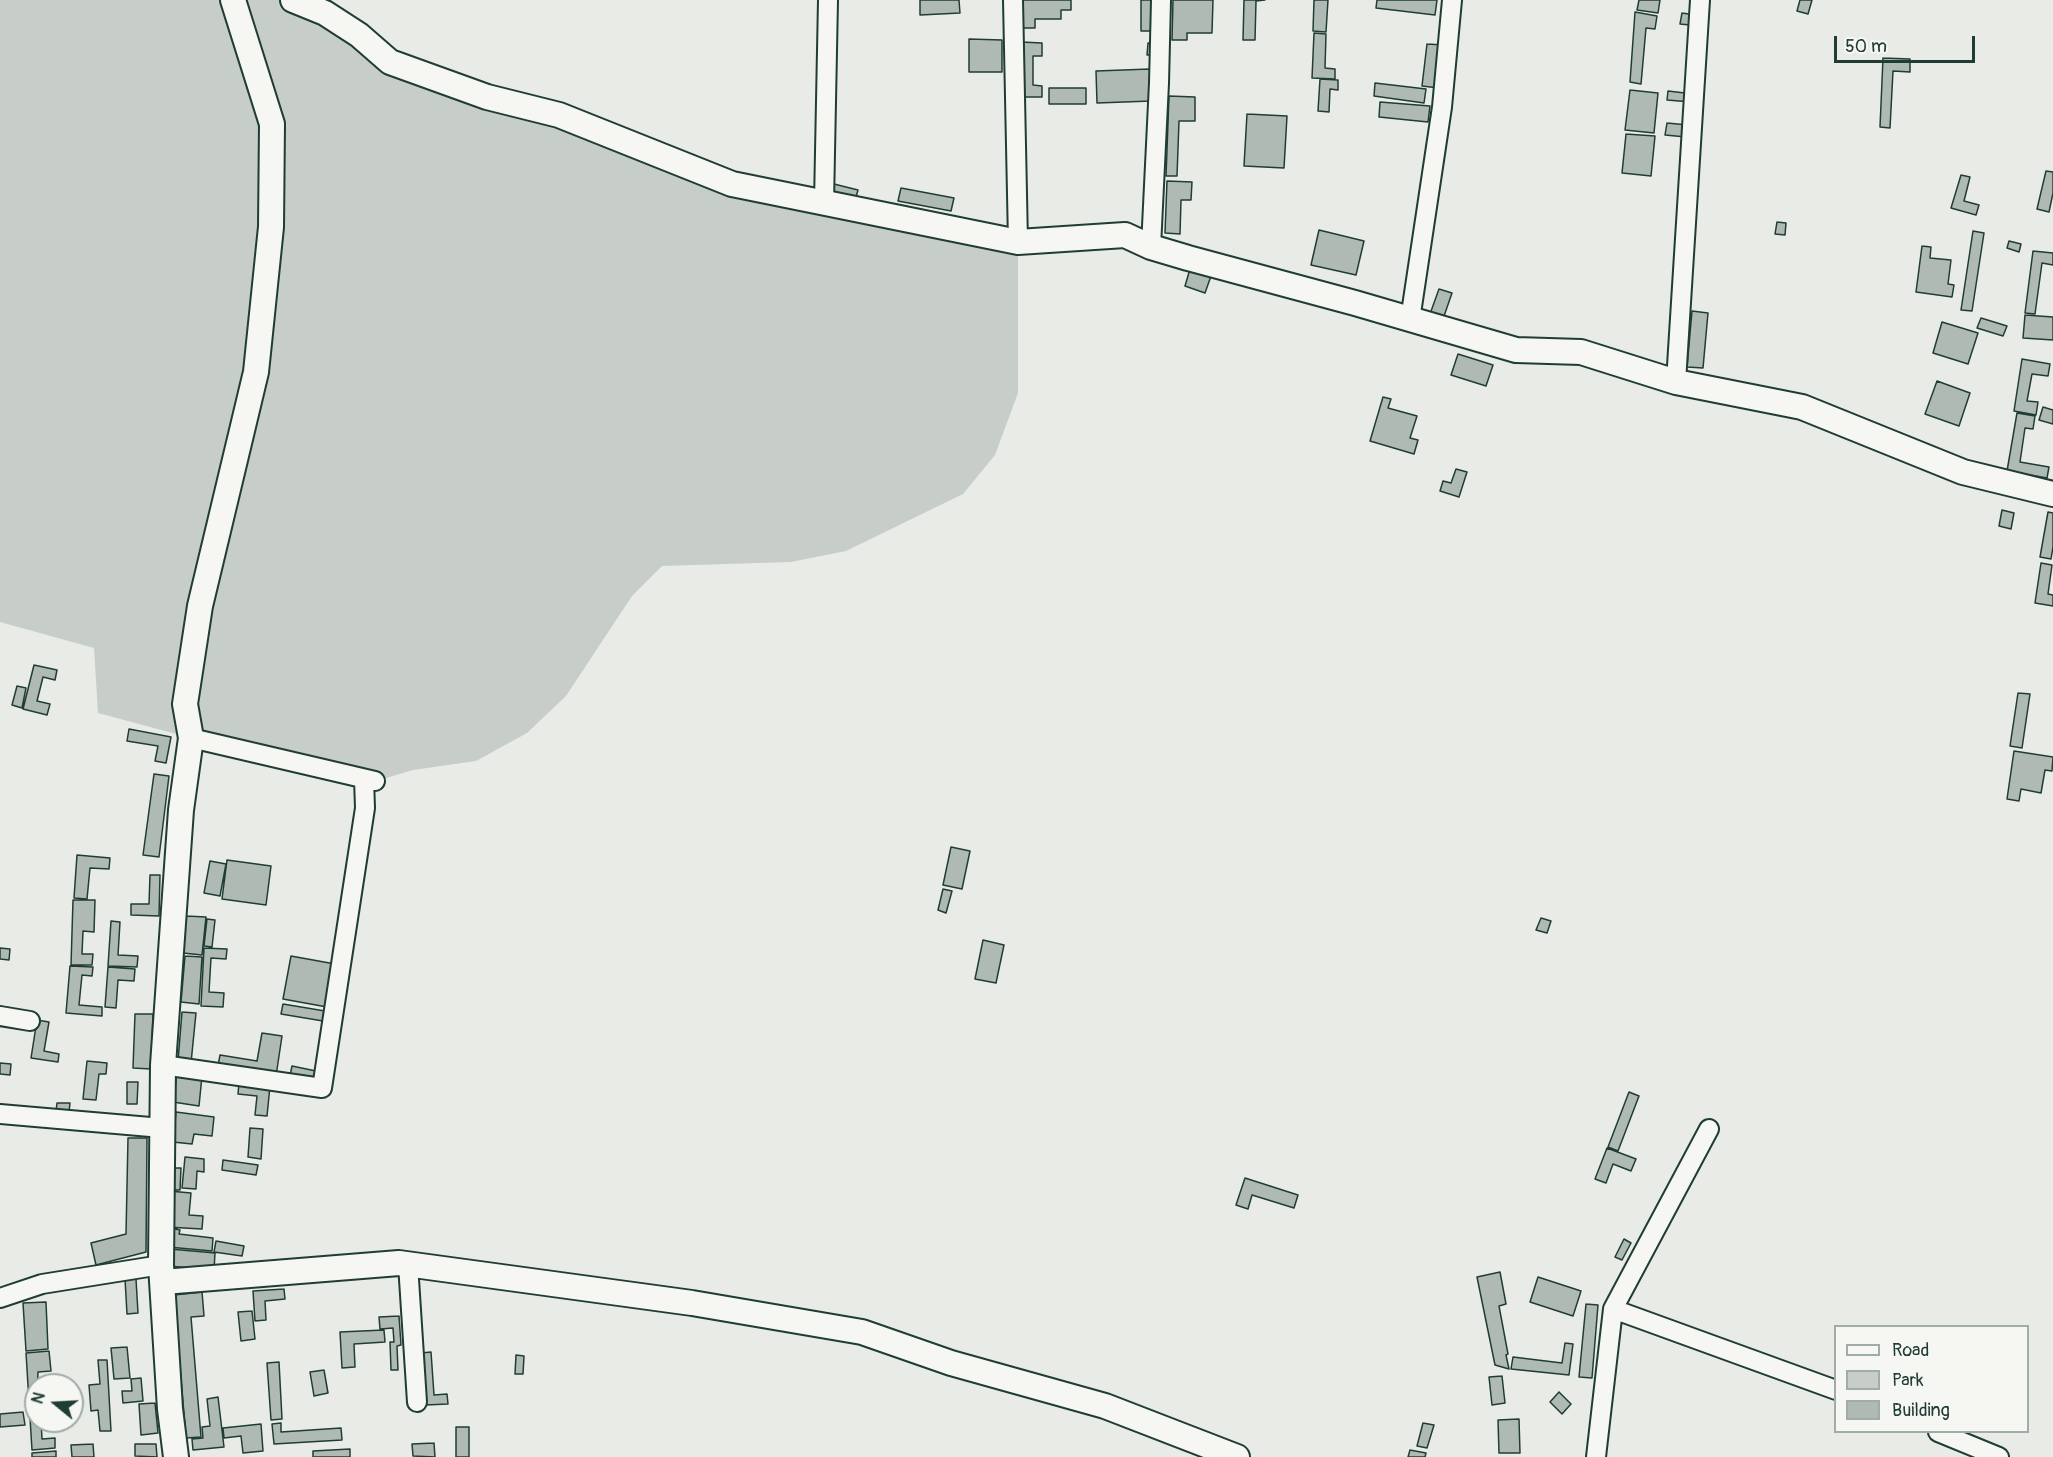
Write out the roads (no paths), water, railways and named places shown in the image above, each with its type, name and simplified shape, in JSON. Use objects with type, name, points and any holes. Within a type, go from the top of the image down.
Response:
[{"type":"street","points":[[176,1457],[170,1410],[162,1274],[162,1128],[163,1065],[181,810],[191,738],[185,704],[200,606],[256,372],[271,227],[272,124],[233,0]]},
{"type":"street","points":[[293,0],[325,13],[359,35],[390,62],[487,97],[559,115],[732,184],[1017,242],[1125,235],[1150,247],[1516,350],[1581,352],[1676,382],[1802,407],[1964,472],[2053,494]]},
{"type":"street","points":[[824,202],[828,0]]},
{"type":"street","points":[[1013,0],[1017,242]]},
{"type":"street","points":[[1150,247],[1161,0]]},
{"type":"street","points":[[1410,320],[1442,108],[1452,0]]},
{"type":"street","points":[[1676,382],[1700,0]]},
{"type":"street","points":[[163,1065],[322,1088],[370,780],[191,738]]},
{"type":"street","points":[[0,1016],[30,1021]]},
{"type":"street","points":[[0,1114],[162,1128]]},
{"type":"street","points":[[1596,1457],[1613,1310],[1709,1129]]},
{"type":"street","points":[[408,1264],[417,1402]]},
{"type":"street","points":[[0,1298],[42,1284],[162,1274],[408,1264],[692,1303],[862,1332],[951,1363],[1105,1406],[1237,1457]]},
{"type":"street","points":[[1613,1310],[1834,1389]]},
{"type":"street","points":[[1943,1433],[1999,1457]]}]
